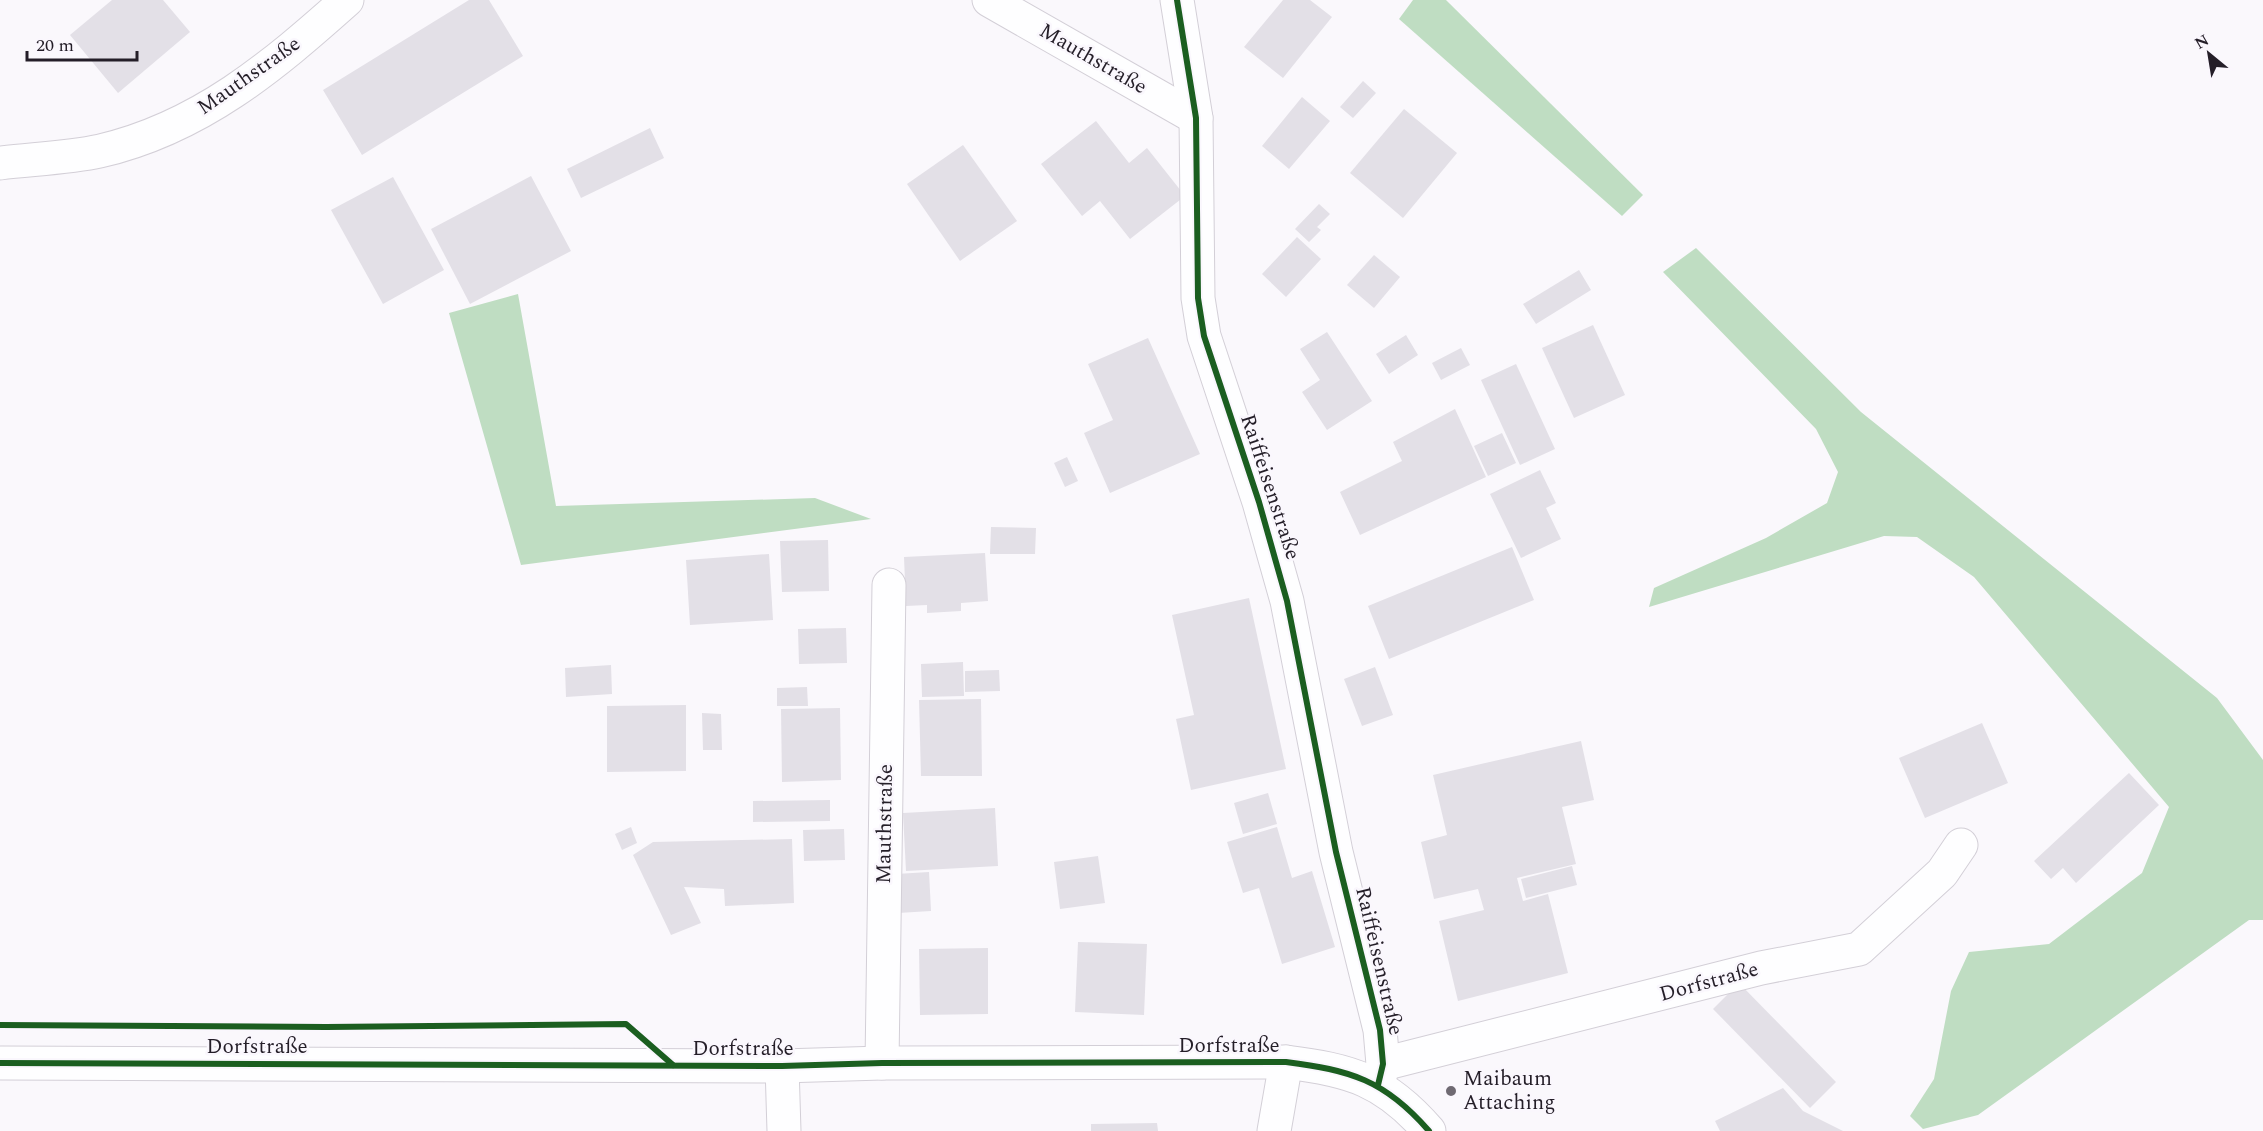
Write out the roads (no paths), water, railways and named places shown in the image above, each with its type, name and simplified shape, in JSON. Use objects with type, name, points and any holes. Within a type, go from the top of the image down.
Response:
[{"type":"street","name":"Mauthstraße","points":[[0,163],[99,151],[168,128],[226,98],[287,53],[347,0]]},
{"type":"street","name":"Mauthstraße","points":[[989,0],[1196,118]]},
{"type":"street","name":"Raiffeisenstraße","points":[[1177,0],[1196,118],[1200,317],[1222,394],[1274,549],[1287,601],[1336,852],[1380,1030],[1380,1074]]},
{"type":"street","name":"Mauthstraße","points":[[882,1063],[889,585]]},
{"type":"street","name":"Dorfstraße","points":[[0,1063],[782,1066],[882,1063],[1286,1062],[1340,1071],[1380,1074],[1761,968],[1859,949],[1942,873],[1961,845]]},
{"type":"street","points":[[1274,1131],[1286,1062]]},
{"type":"street","points":[[782,1066],[784,1131]]},
{"type":"street","name":"Dorfstraße","points":[[1380,1074],[1401,1102],[1428,1131]]},
{"type":"place","name":"Maibaum Attaching","points":[[1451,1091]]}]
